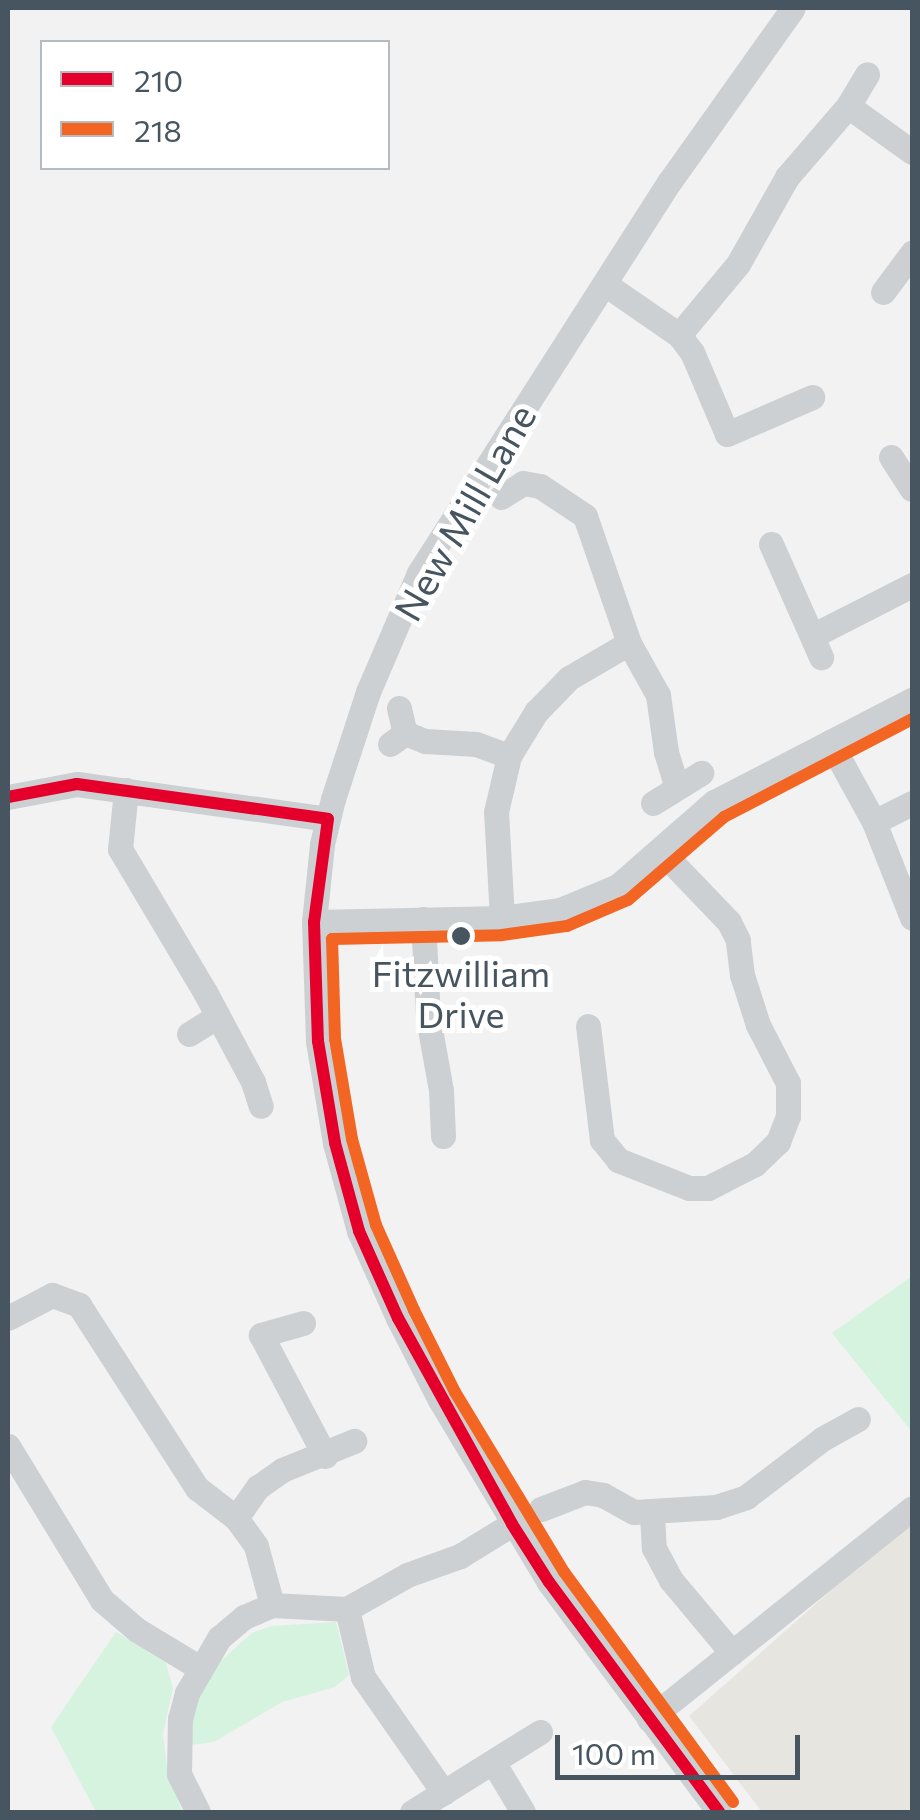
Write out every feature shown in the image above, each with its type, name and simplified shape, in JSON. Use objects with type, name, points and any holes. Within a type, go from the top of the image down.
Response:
[{"type":"street","name":"New Mill Lane","points":[[720,1812],[649,1719],[512,1524],[432,1383],[360,1231],[335,1143],[318,1040],[314,922],[328,820],[368,692],[419,572],[670,181],[793,8]]},
{"type":"street","points":[[679,334],[738,264],[787,177],[848,106],[866,74]]},
{"type":"street","points":[[848,106],[912,152]]},
{"type":"street","points":[[884,292],[912,253]]},
{"type":"street","points":[[605,284],[679,334],[692,352],[727,434],[812,396]]},
{"type":"street","points":[[891,457],[912,489]]},
{"type":"street","points":[[515,480],[562,496],[586,516],[629,643],[658,694],[677,786]]},
{"type":"street","points":[[771,544],[816,646],[912,585]]},
{"type":"street","points":[[502,918],[496,812],[510,756],[536,712],[568,678],[629,643]]},
{"type":"street","points":[[314,922],[502,918],[574,904],[618,886],[714,802],[912,700]]},
{"type":"street","points":[[398,728],[425,741],[476,744],[510,756]]},
{"type":"street","points":[[830,742],[874,822],[912,918]]},
{"type":"street","points":[[653,803],[701,773]]},
{"type":"street","points":[[8,798],[78,784],[328,820]]},
{"type":"street","points":[[126,790],[120,850],[218,1016],[254,1082],[261,1106]]},
{"type":"street","points":[[874,822],[912,803]]},
{"type":"street","points":[[588,1026],[602,1140],[618,1160],[689,1188],[708,1188],[754,1164],[778,1142],[788,1116],[788,1083],[758,1025],[742,975],[738,940],[729,922],[661,851]]},
{"type":"street","points":[[423,919],[428,1018],[443,1136]]},
{"type":"street","points":[[189,1034],[218,1016]]},
{"type":"street","points":[[8,1318],[52,1295],[79,1304],[197,1488],[236,1518],[256,1546],[272,1605]]},
{"type":"street","points":[[303,1323],[261,1334],[325,1456]]},
{"type":"street","points":[[541,1509],[585,1492],[603,1495],[634,1512],[652,1514],[716,1507],[746,1497],[822,1439],[858,1419]]},
{"type":"street","points":[[236,1518],[258,1487],[282,1470],[325,1456],[354,1441]]},
{"type":"street","points":[[8,1446],[102,1600],[137,1630],[200,1668]]},
{"type":"street","points":[[649,1719],[912,1508]]},
{"type":"street","points":[[652,1514],[654,1548],[671,1580],[732,1652]]},
{"type":"street","points":[[198,1812],[179,1774],[176,1754],[184,1704],[219,1638],[244,1617],[272,1605],[348,1608],[407,1576],[460,1556],[512,1524]]},
{"type":"street","points":[[348,1608],[363,1678],[444,1792]]},
{"type":"street","points":[[412,1812],[540,1732]]},
{"type":"street","points":[[494,1762],[523,1812]]},
{"type":"shaded area","points":[[912,1524],[912,1812],[762,1812],[689,1716],[905,1525]]},
{"type":"green space","points":[[912,1276],[912,1432],[832,1333]]},
{"type":"green space","points":[[336,1622],[349,1675],[335,1687],[282,1702],[214,1742],[190,1745],[191,1722],[200,1694],[217,1664],[252,1633],[272,1626]]},
{"type":"green space","points":[[116,1632],[166,1663],[173,1688],[163,1734],[167,1767],[182,1812],[96,1812],[51,1727]]},
{"type":"transit line","name":"218","points":[[733,1802],[564,1572],[455,1392],[414,1310],[376,1225],[352,1139],[335,1039],[332,939],[502,935],[567,926],[628,900],[724,817],[912,719]]},
{"type":"transit line","name":"210","points":[[8,797],[77,784],[328,819]]},
{"type":"transit line","name":"210","points":[[328,819],[314,922],[318,1041],[335,1143],[359,1231],[398,1318],[512,1524],[549,1582],[719,1812]]},
{"type":"place","name":"Fitzwilliam Drive","points":[[461,936]]}]
